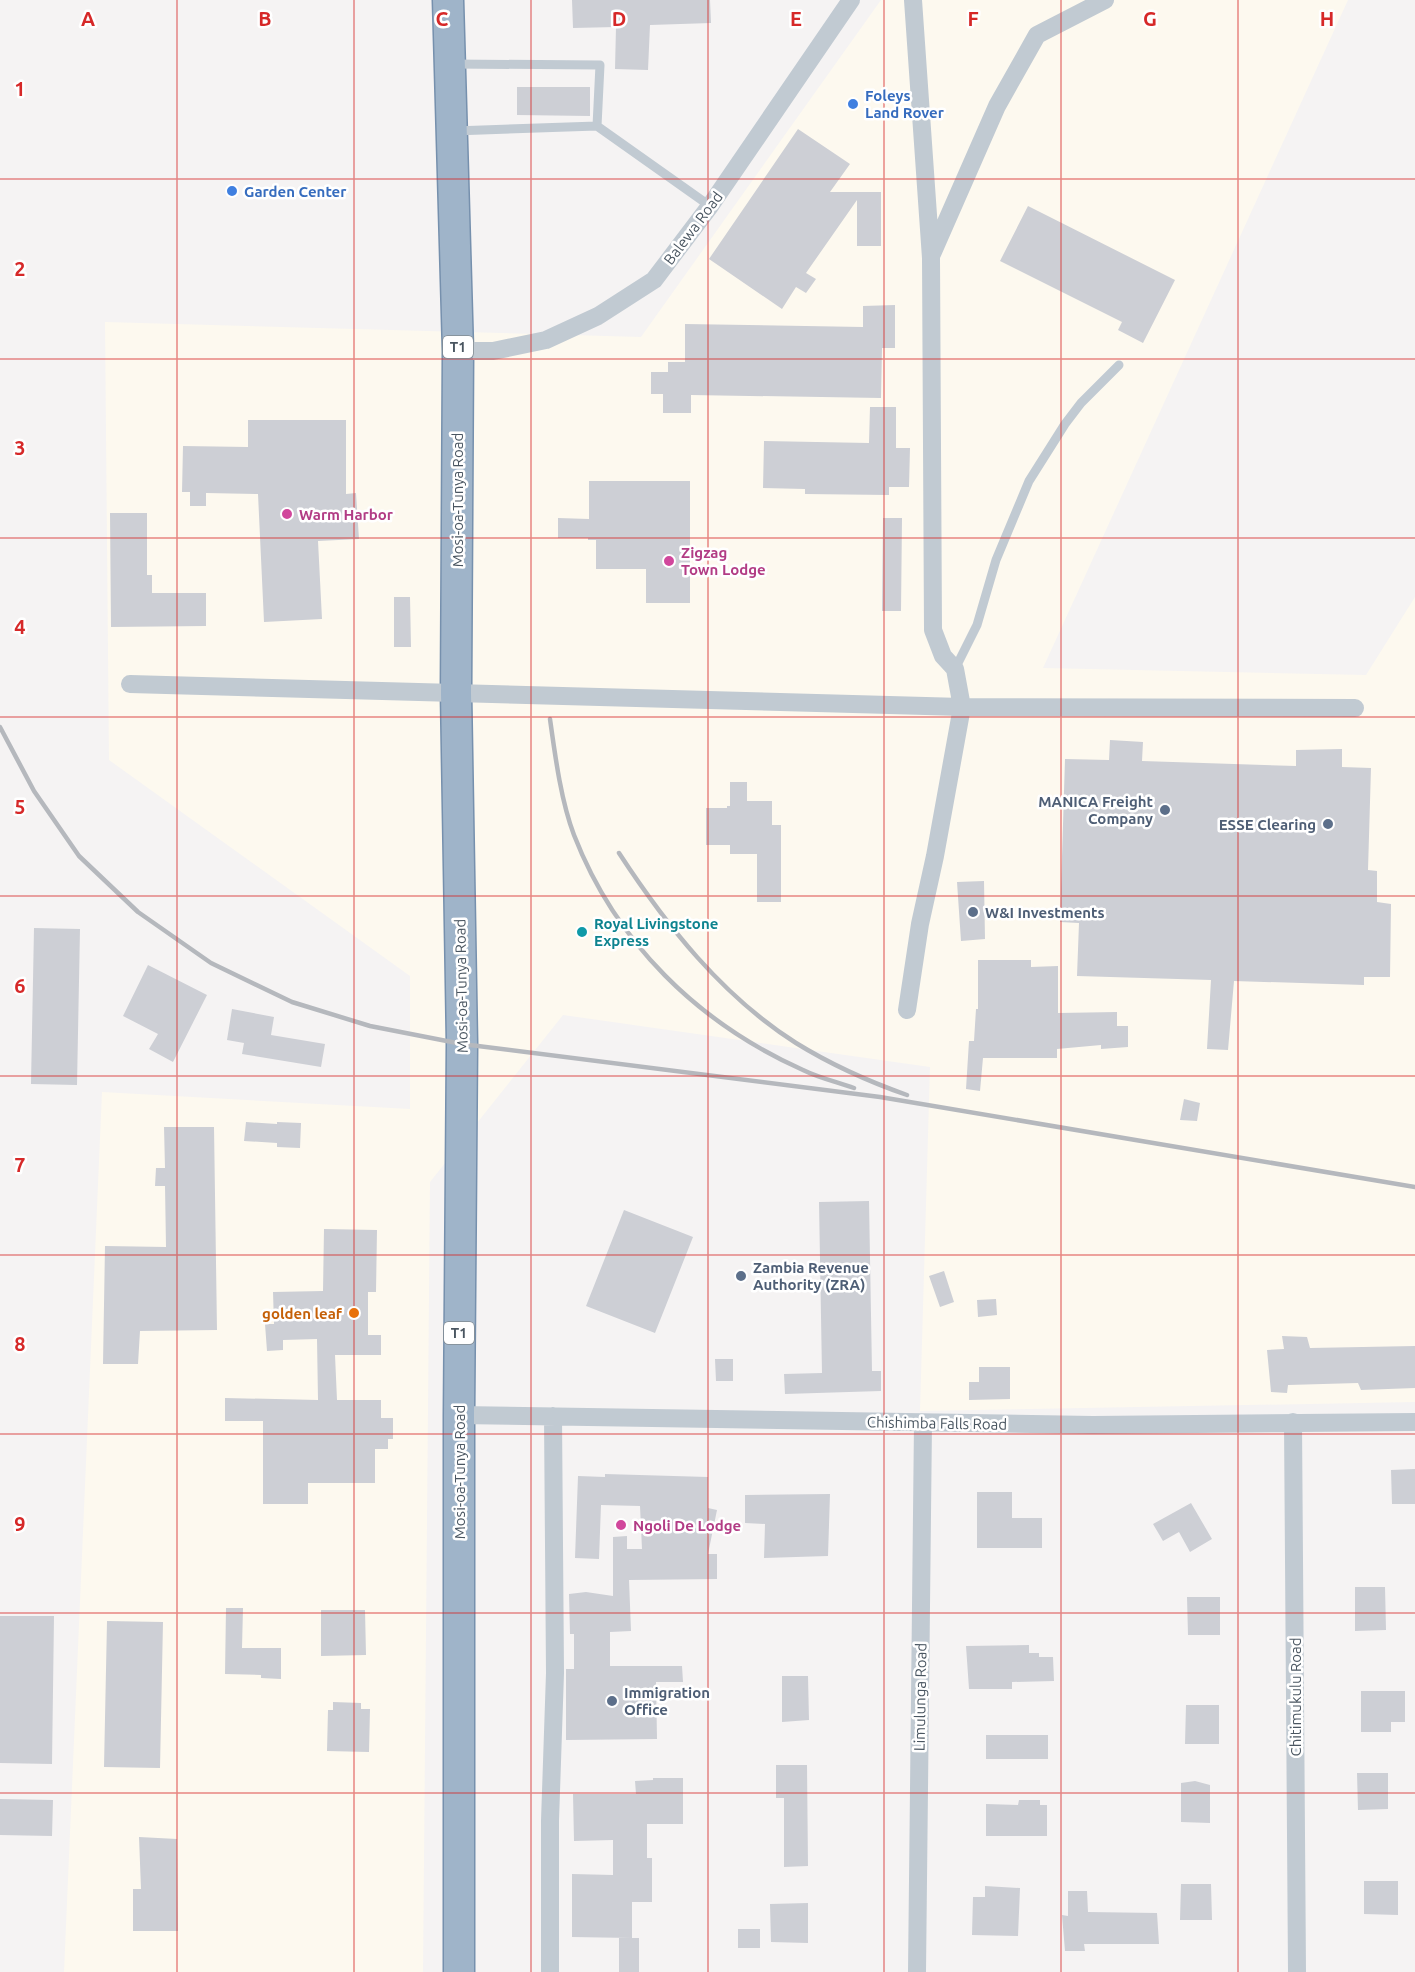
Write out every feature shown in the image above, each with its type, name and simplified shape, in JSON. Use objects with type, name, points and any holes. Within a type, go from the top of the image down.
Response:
[{"type":"highway","name":"Mosi-oa-Tunya Road","points":[[448,0],[458,351],[456,693],[462,1044],[459,1415],[459,1972]]},
{"type":"street","name":"Balewa Road","points":[[458,351],[493,351],[546,340],[598,316],[654,280],[710,206],[851,0]]},
{"type":"street","points":[[907,1010],[920,924],[962,707],[955,669],[943,656],[933,630],[931,258],[913,0]]},
{"type":"street","points":[[931,258],[997,106],[1037,35],[1105,0]]},
{"type":"street","points":[[130,684],[962,707],[1355,708]]},
{"type":"street","name":"Chishimba Falls Road","points":[[459,1415],[1093,1425],[1415,1422]]},
{"type":"street","points":[[550,1972],[550,1821],[555,1673],[553,1416]]},
{"type":"street","name":"Chitimukulu Road","points":[[1293,1422],[1297,1972]]},
{"type":"street","name":"Limulunga Road","points":[[917,1972],[923,1423]]},
{"type":"lane","points":[[450,64],[600,65],[597,126]]},
{"type":"lane","points":[[452,131],[597,126],[710,206]]},
{"type":"lane","points":[[955,669],[977,625],[996,560],[1029,481],[1076,410],[1119,365]]},
{"type":"shaded area","points":[[881,0],[1348,0],[1043,668],[1366,675],[1415,597],[1415,1402],[920,1411],[930,1067],[563,1015],[430,1182],[423,1972],[64,1972],[102,1092],[410,1109],[410,976],[109,760],[105,322],[641,337]]},
{"type":"building","points":[[572,0],[710,0],[711,23],[650,25],[648,70],[615,69],[616,27],[573,28]]},
{"type":"building","points":[[517,87],[590,87],[590,116],[517,115]]},
{"type":"building","points":[[798,129],[850,164],[830,192],[881,192],[881,246],[857,246],[857,200],[806,273],[816,279],[806,293],[796,287],[782,309],[709,259]]},
{"type":"building","points":[[1028,206],[1175,280],[1143,343],[1118,330],[1122,322],[1000,261]]},
{"type":"building","points":[[895,305],[895,348],[882,348],[881,398],[691,395],[691,413],[663,413],[663,394],[651,394],[651,372],[668,372],[668,362],[685,362],[685,324],[863,327],[863,306]]},
{"type":"building","points":[[870,407],[896,407],[896,448],[910,448],[909,487],[889,487],[889,495],[805,494],[805,489],[763,488],[764,441],[869,443]]},
{"type":"building","points":[[248,420],[346,420],[346,494],[356,493],[359,539],[318,541],[322,619],[264,622],[258,494],[206,493],[206,506],[190,506],[190,492],[182,492],[183,446],[248,447]]},
{"type":"building","points":[[589,481],[690,481],[690,603],[646,603],[646,569],[596,569],[596,540],[558,538],[558,518],[589,519]]},
{"type":"building","points":[[110,513],[147,513],[147,575],[152,575],[152,593],[206,593],[206,626],[111,627]]},
{"type":"building","points":[[883,518],[902,518],[901,611],[882,611]]},
{"type":"building","points":[[394,597],[410,597],[411,647],[394,647]]},
{"type":"building","points":[[1110,740],[1143,742],[1142,761],[1296,766],[1296,750],[1342,749],[1342,767],[1371,768],[1368,870],[1377,871],[1377,902],[1391,904],[1390,977],[1364,977],[1364,985],[1234,981],[1228,1050],[1207,1049],[1211,980],[1077,976],[1079,923],[1060,922],[1065,759],[1109,760]]},
{"type":"building","points":[[730,782],[747,782],[747,801],[772,801],[772,825],[781,825],[781,902],[757,902],[757,854],[730,854],[730,845],[706,845],[706,808],[730,806]]},
{"type":"building","points":[[984,881],[985,939],[961,941],[957,882]]},
{"type":"building","points":[[34,928],[80,929],[77,1085],[31,1084]]},
{"type":"building","points":[[978,960],[1031,960],[1031,967],[1058,966],[1058,1013],[1117,1012],[1117,1026],[1128,1026],[1128,1047],[1101,1049],[1101,1045],[1057,1049],[1057,1058],[983,1058],[980,1091],[966,1089],[969,1041],[974,1041],[976,1009],[978,1009]]},
{"type":"building","points":[[148,965],[207,995],[173,1062],[149,1049],[158,1034],[123,1016]]},
{"type":"building","points":[[232,1009],[274,1017],[271,1035],[325,1044],[321,1067],[242,1054],[244,1043],[227,1040]]},
{"type":"building","points":[[1184,1099],[1200,1103],[1197,1121],[1180,1120]]},
{"type":"building","points":[[246,1122],[301,1123],[300,1148],[277,1147],[277,1143],[244,1141]]},
{"type":"building","points":[[164,1127],[214,1127],[217,1330],[140,1331],[138,1364],[103,1364],[105,1246],[166,1247],[165,1186],[155,1186],[156,1168],[165,1168]]},
{"type":"building","points":[[869,1201],[872,1371],[881,1371],[881,1391],[785,1394],[784,1374],[822,1373],[819,1202]]},
{"type":"building","points":[[624,1210],[693,1237],[655,1333],[586,1306]]},
{"type":"building","points":[[324,1229],[377,1230],[376,1292],[368,1292],[368,1335],[381,1335],[381,1355],[335,1355],[337,1400],[381,1400],[381,1418],[393,1418],[393,1439],[388,1439],[388,1449],[375,1449],[375,1483],[308,1483],[308,1504],[263,1504],[263,1421],[225,1421],[225,1398],[318,1400],[317,1339],[283,1340],[283,1350],[267,1351],[265,1324],[274,1324],[273,1292],[323,1291]]},
{"type":"building","points":[[944,1271],[954,1302],[940,1307],[929,1276]]},
{"type":"building","points":[[996,1299],[997,1315],[978,1317],[977,1300]]},
{"type":"building","points":[[1282,1336],[1307,1337],[1310,1348],[1415,1346],[1415,1388],[1361,1390],[1358,1383],[1288,1385],[1287,1393],[1271,1392],[1267,1350],[1284,1349]]},
{"type":"building","points":[[715,1359],[733,1359],[733,1381],[716,1381]]},
{"type":"building","points":[[979,1367],[1010,1367],[1010,1399],[969,1400],[969,1382],[979,1382]]},
{"type":"building","points":[[1415,1469],[1415,1504],[1392,1504],[1391,1470]]},
{"type":"building","points":[[605,1474],[708,1477],[708,1508],[717,1510],[708,1554],[717,1554],[717,1579],[629,1580],[631,1631],[610,1632],[610,1666],[682,1666],[683,1682],[656,1682],[657,1739],[566,1740],[566,1669],[574,1669],[574,1634],[570,1634],[569,1594],[586,1592],[613,1596],[613,1537],[627,1536],[627,1549],[642,1549],[640,1506],[601,1505],[599,1559],[575,1558],[578,1476],[605,1477]]},
{"type":"building","points":[[977,1492],[1012,1492],[1012,1518],[1042,1518],[1042,1548],[977,1548]]},
{"type":"building","points":[[830,1494],[828,1556],[764,1558],[765,1524],[745,1523],[745,1495]]},
{"type":"building","points":[[1191,1503],[1212,1539],[1190,1552],[1179,1532],[1163,1541],[1153,1524]]},
{"type":"building","points":[[1355,1587],[1385,1587],[1386,1630],[1355,1631]]},
{"type":"building","points":[[1187,1597],[1220,1597],[1220,1635],[1188,1635]]},
{"type":"building","points":[[226,1608],[243,1608],[242,1648],[281,1648],[281,1679],[261,1678],[261,1675],[225,1674]]},
{"type":"building","points":[[321,1610],[365,1610],[366,1655],[321,1656]]},
{"type":"building","points":[[0,1616],[54,1616],[52,1764],[0,1763]]},
{"type":"building","points":[[107,1621],[163,1622],[160,1768],[104,1767]]},
{"type":"building","points":[[1029,1645],[1029,1653],[1039,1653],[1039,1657],[1053,1657],[1054,1681],[1012,1682],[1012,1689],[969,1689],[966,1646]]},
{"type":"building","points":[[782,1676],[808,1676],[809,1720],[782,1722]]},
{"type":"building","points":[[1361,1691],[1405,1691],[1405,1722],[1391,1722],[1391,1732],[1361,1732]]},
{"type":"building","points":[[333,1702],[361,1703],[361,1709],[370,1709],[369,1752],[327,1751],[328,1710],[333,1710]]},
{"type":"building","points":[[1186,1705],[1219,1705],[1219,1744],[1185,1744]]},
{"type":"building","points":[[986,1735],[1048,1735],[1048,1759],[986,1759]]},
{"type":"building","points":[[776,1765],[807,1765],[808,1866],[784,1867],[784,1798],[776,1798]]},
{"type":"building","points":[[1357,1773],[1388,1773],[1388,1809],[1358,1810]]},
{"type":"building","points":[[653,1778],[683,1778],[683,1824],[647,1824],[647,1858],[652,1858],[652,1902],[632,1902],[632,1938],[572,1937],[572,1874],[613,1875],[613,1840],[574,1841],[573,1794],[636,1794],[635,1781],[653,1780]]},
{"type":"building","points":[[1195,1781],[1210,1785],[1210,1823],[1181,1822],[1181,1783]]},
{"type":"building","points":[[0,1799],[53,1800],[52,1836],[0,1835]]},
{"type":"building","points":[[1019,1800],[1040,1800],[1040,1805],[1047,1805],[1047,1836],[986,1836],[986,1804],[1018,1805]]},
{"type":"building","points":[[139,1837],[177,1839],[178,1931],[133,1931],[133,1889],[141,1889]]},
{"type":"building","points":[[1364,1881],[1398,1881],[1398,1915],[1364,1914]]},
{"type":"building","points":[[1181,1884],[1211,1884],[1212,1920],[1180,1920]]},
{"type":"building","points":[[985,1886],[1020,1888],[1018,1936],[972,1935],[973,1897],[985,1897]]},
{"type":"building","points":[[1068,1891],[1087,1891],[1088,1912],[1157,1913],[1159,1944],[1084,1944],[1085,1951],[1065,1951],[1062,1915],[1068,1916]]},
{"type":"building","points":[[808,1903],[808,1943],[771,1942],[770,1904]]},
{"type":"building","points":[[738,1929],[760,1929],[760,1948],[738,1948]]},
{"type":"building","points":[[619,1938],[639,1938],[639,1972],[619,1972]]},
{"type":"railway","points":[[550,719],[562,793],[574,835],[613,911],[637,944],[695,1003],[729,1029],[803,1070],[854,1088]]},
{"type":"railway","points":[[0,727],[34,791],[79,856],[138,912],[211,963],[292,1002],[370,1026],[462,1044],[880,1097],[1415,1187]]},
{"type":"railway","points":[[619,853],[676,932],[697,957],[744,1004],[809,1051],[850,1072],[907,1095]]},
{"type":"place","name":"Foleys Land Rover","points":[[853,104]]},
{"type":"place","name":"Garden Center","points":[[232,191]]},
{"type":"place","name":"Warm Harbor","points":[[287,514]]},
{"type":"place","name":"Zigzag Town Lodge","points":[[669,561]]},
{"type":"place","name":"MANICA Freight Company","points":[[1165,810]]},
{"type":"place","name":"ESSE Clearing","points":[[1328,824]]},
{"type":"place","name":"W&I Investments","points":[[973,912]]},
{"type":"place","name":"Royal Livingstone Express","points":[[582,932]]},
{"type":"place","name":"Zambia Revenue Authority (ZRA)","points":[[741,1276]]},
{"type":"place","name":"golden leaf","points":[[354,1313]]},
{"type":"place","name":"Ngoli De Lodge","points":[[621,1525]]},
{"type":"place","name":"Immigration Office","points":[[612,1701]]}]
